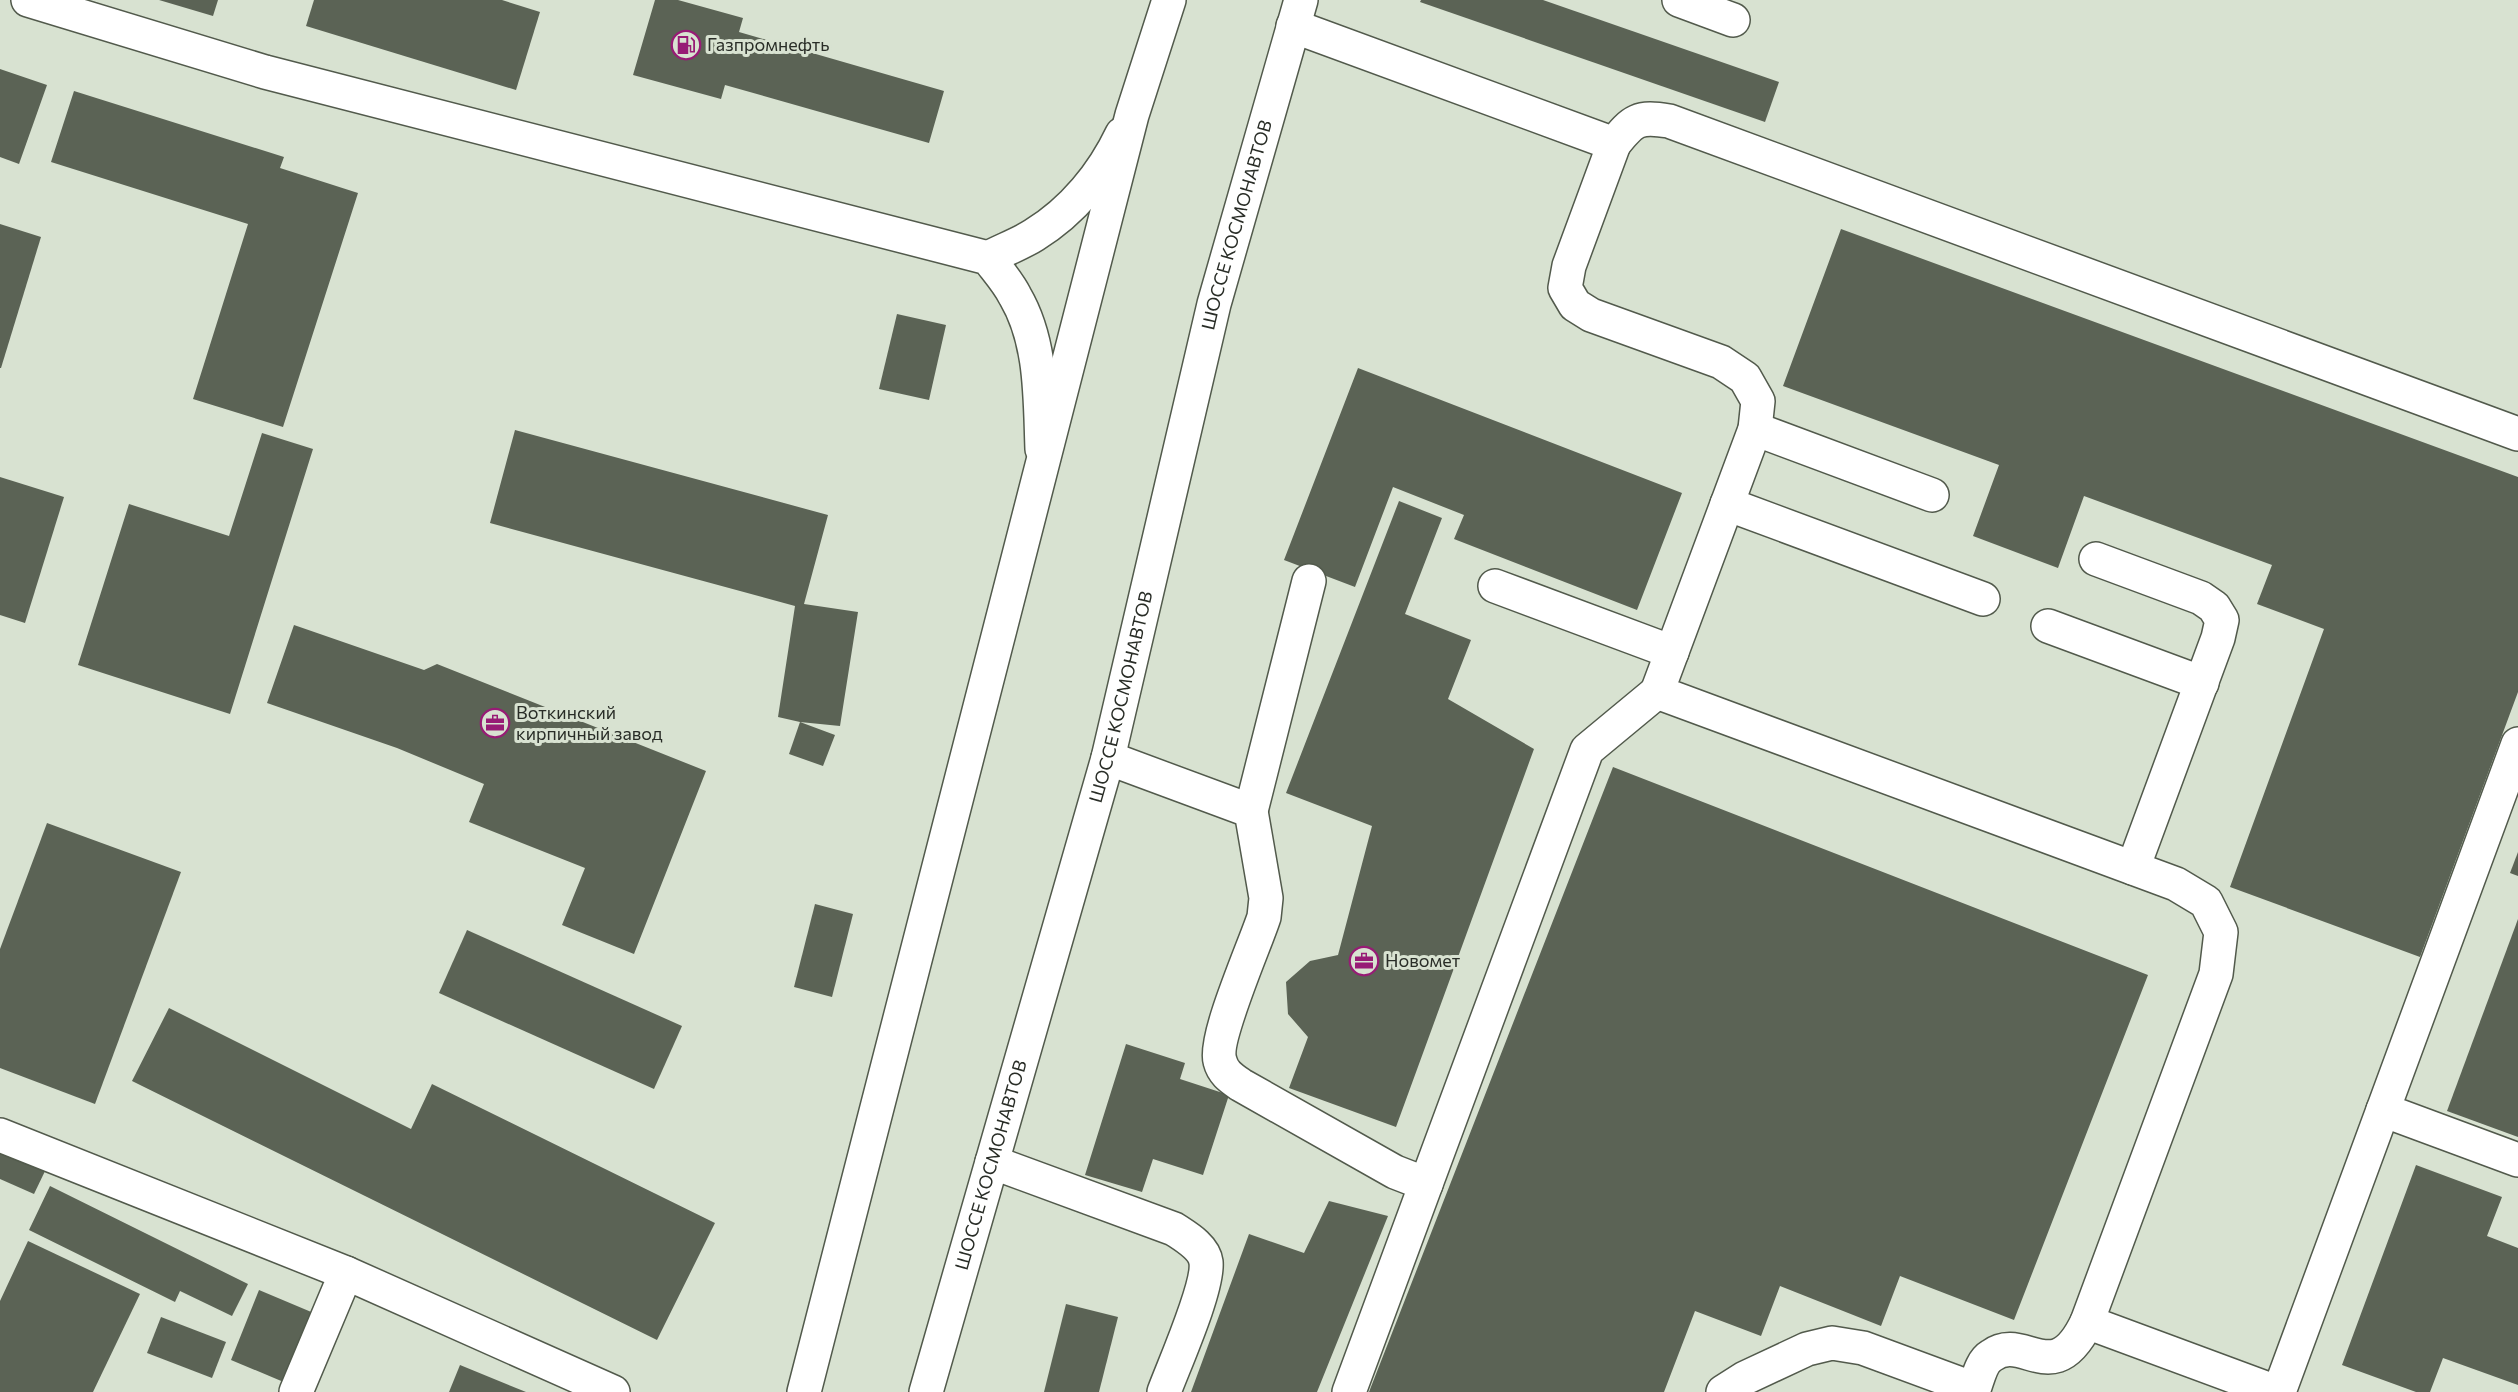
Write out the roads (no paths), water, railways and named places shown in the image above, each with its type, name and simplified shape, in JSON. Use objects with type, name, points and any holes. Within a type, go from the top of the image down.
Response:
[{"type":"main road","points":[[28,0],[266,72],[988,258],[1016,296],[1034,342],[1040,391],[1042,468]]},
{"type":"main road","points":[[804,1392],[1132,115],[1169,0]]},
{"type":"main road","points":[[1679,0],[1733,20]]},
{"type":"main road","points":[[1297,13],[1614,144]]},
{"type":"main road","name":"ШОССЕ КОСМОНАВТОВ","points":[[926,1392],[1108,758],[1214,304],[1297,13]]},
{"type":"main road","points":[[988,258],[1035,235],[1076,202],[1109,162],[1132,115]]},
{"type":"main road","points":[[1349,1392],[1587,750],[1657,692],[1755,429],[1758,401],[1745,378],[1721,362],[1591,315],[1575,305],[1565,288],[1569,266],[1614,144],[1629,125],[1646,117],[1669,121],[2518,434]]},
{"type":"main road","points":[[1755,429],[1932,495]]},
{"type":"main road","points":[[1727,504],[1983,598]]},
{"type":"main road","points":[[2096,559],[2201,598],[2214,607],[2222,621],[2202,683],[2133,868]]},
{"type":"main road","points":[[1309,580],[1251,811],[1266,898],[1264,917],[1222,1034],[1219,1059],[1226,1074],[1241,1085],[1395,1172],[1426,1184]]},
{"type":"main road","points":[[1495,586],[1672,652]]},
{"type":"main road","points":[[2048,626],[2202,683]]},
{"type":"main road","points":[[1657,692],[2176,884],[2206,902],[2221,932],[2216,974],[2087,1322],[2078,1345],[2068,1359],[2055,1366],[2001,1352],[1990,1356],[1982,1367],[1973,1391],[1863,1348],[1832,1343],[1807,1349],[1745,1378],[1723,1392]]},
{"type":"main road","points":[[2087,1322],[2278,1392],[2518,744]]},
{"type":"main road","points":[[1108,758],[1251,811]]},
{"type":"main road","points":[[2383,1110],[2518,1160]]},
{"type":"main road","points":[[0,1136],[346,1273],[613,1392]]},
{"type":"main road","points":[[992,1162],[1174,1229],[1195,1243],[1206,1262],[1202,1290],[1164,1392]]},
{"type":"main road","points":[[296,1392],[346,1273]]},
{"type":"place","name":"Газпромнефть","points":[[686,45]]},
{"type":"place","name":"Воткинский кирпичный завод","points":[[495,723]]},
{"type":"place","name":"Новомет","points":[[1364,961]]}]
